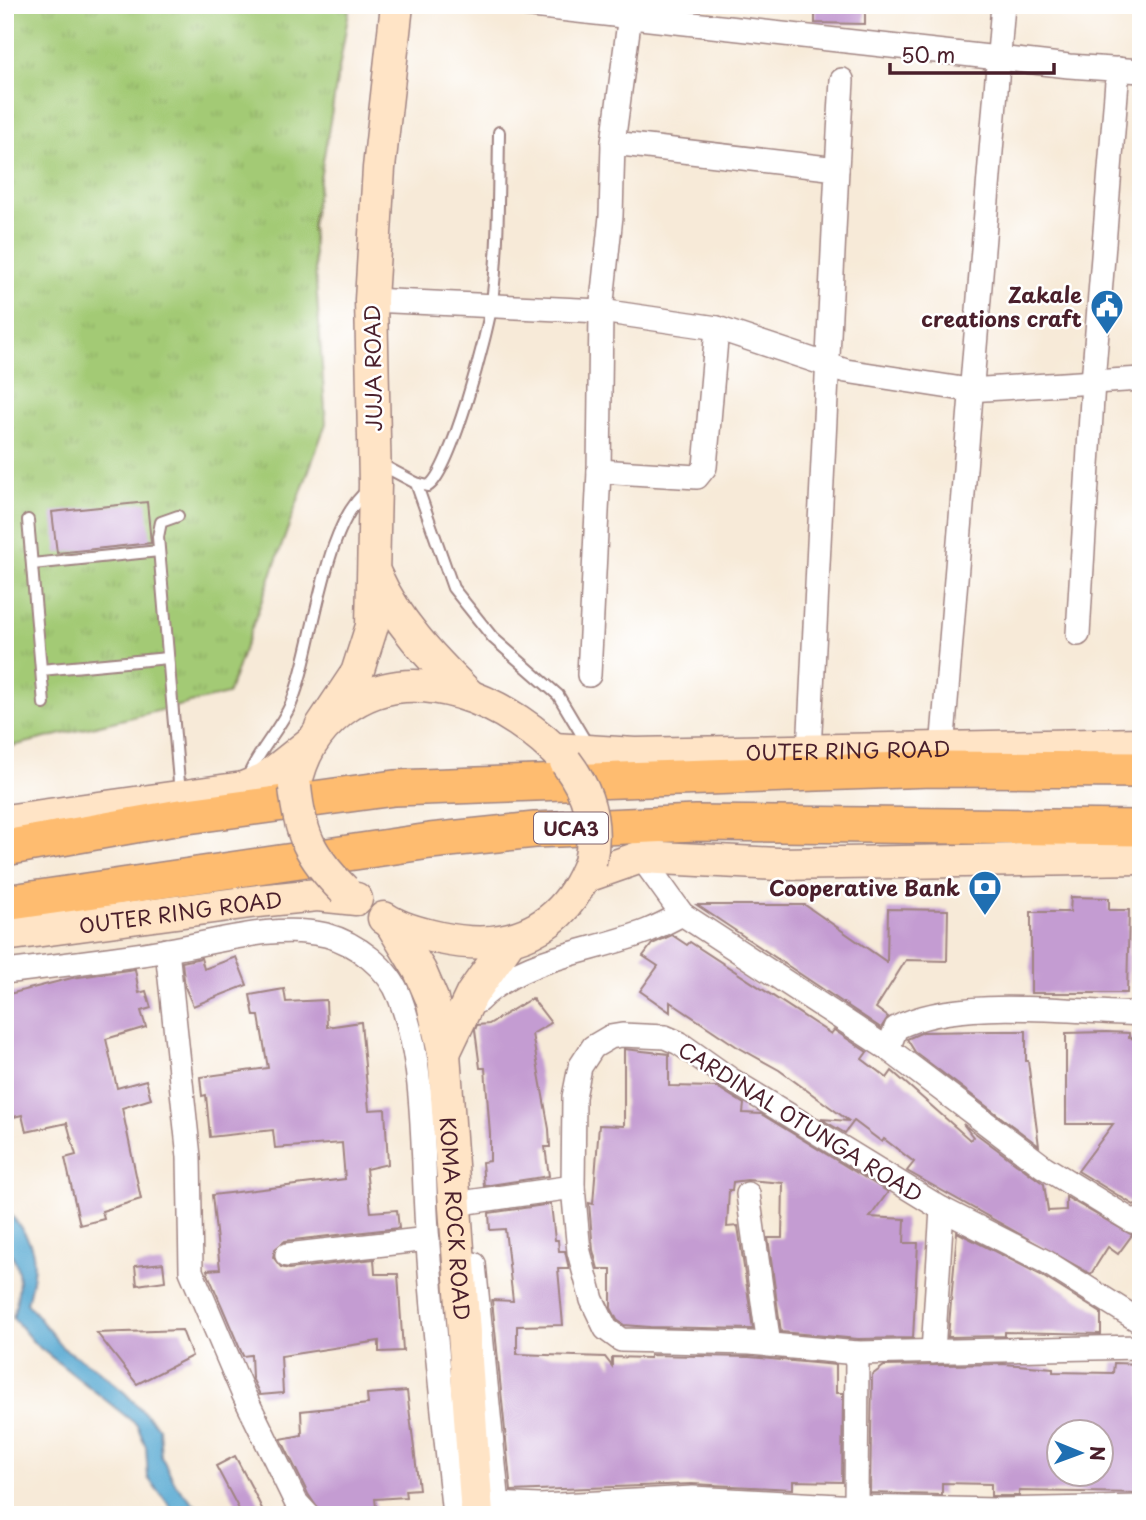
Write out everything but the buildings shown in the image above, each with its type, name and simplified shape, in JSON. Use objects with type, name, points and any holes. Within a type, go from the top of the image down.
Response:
[{"type":"main road","name":"JUJA ROAD","points":[[397,5],[379,168],[371,300],[375,574],[384,594],[411,634],[472,697]]},
{"type":"main road","points":[[316,735],[357,673],[367,650],[372,626],[375,574]]},
{"type":"main road","name":"OUTER RING ROAD","points":[[5,821],[243,788],[265,779],[354,701],[375,691],[403,684],[427,685],[472,697],[570,754],[942,750],[1141,744]]},
{"type":"main road","name":"OUTER RING ROAD","points":[[316,735],[300,765],[295,787],[298,817],[308,848],[350,895],[391,923],[450,940],[480,943],[510,940],[549,921],[562,909],[587,869],[594,825],[587,795],[570,754]]},
{"type":"main road","name":"OUTER RING ROAD","points":[[5,848],[180,817],[394,788],[932,769],[1141,770]]},
{"type":"main road","name":"OUTER RING ROAD","points":[[5,903],[430,841],[548,830],[696,822],[1141,828]]},
{"type":"main road","name":"UCA3","points":[[587,869],[642,857],[778,864],[1141,858]]},
{"type":"main road","name":"OUTER RING ROAD","points":[[5,934],[317,895],[350,895]]},
{"type":"main road","points":[[391,923],[420,971],[432,999],[444,1053]]},
{"type":"main road","name":"KOMA ROCK ROAD","points":[[491,1511],[444,1053],[472,994],[510,940]]},
{"type":"street","points":[[524,5],[1130,70],[1093,382],[1078,635]]},
{"type":"street","points":[[942,750],[969,390],[1003,5]]},
{"type":"street","points":[[589,675],[599,471],[601,311],[611,216],[613,143],[630,15]]},
{"type":"street","points":[[809,752],[842,80]]},
{"type":"street","points":[[613,143],[837,169]]},
{"type":"street","points":[[371,300],[601,311],[717,328],[827,365],[969,390],[1141,379]]},
{"type":"street","points":[[599,471],[697,477],[705,467],[717,328]]},
{"type":"street","points":[[642,857],[682,914],[888,1049],[1044,1167],[1132,1221],[1141,1223]]},
{"type":"street","points":[[682,914],[646,931],[538,964],[501,981],[476,1003],[462,1024],[458,1044],[491,1511],[693,1498],[996,1512],[1141,1507]]},
{"type":"street","points":[[5,972],[167,950],[269,932],[307,932],[328,936],[364,953],[381,970],[400,996],[417,1081],[428,1239],[454,1515]]},
{"type":"street","points":[[167,950],[188,1157],[191,1271],[243,1393],[296,1502],[308,1515]]},
{"type":"street","points":[[888,1049],[896,1028],[915,1017],[951,1010],[1141,1014]]},
{"type":"street","name":"CARDINAL OTUNGA ROAD","points":[[1141,1322],[1046,1262],[942,1209],[730,1079],[679,1043],[665,1037],[610,1037],[593,1047],[580,1067],[574,1097],[573,1187],[579,1252],[592,1300],[606,1329],[621,1340],[642,1343],[769,1345],[857,1353],[1141,1347]]},
{"type":"street","points":[[468,1202],[573,1187]]},
{"type":"street","points":[[748,1194],[769,1345]]},
{"type":"street","points":[[933,1352],[942,1209]]},
{"type":"street","points":[[287,1255],[428,1239]]},
{"type":"street","points":[[856,1507],[857,1353]]},
{"type":"lane","points":[[243,788],[253,764],[291,704],[334,549],[347,515],[374,473],[428,486],[441,474],[457,433],[492,306],[498,239],[499,132]]},
{"type":"lane","points":[[416,483],[453,588],[493,638],[558,695],[570,754]]},
{"type":"lane","points":[[177,516],[159,525],[159,551],[181,796]]},
{"type":"lane","points":[[28,520],[44,704]]},
{"type":"lane","points":[[32,564],[159,551]]},
{"type":"lane","points":[[41,670],[169,658]]},
{"type":"green space","points":[[5,5],[350,5],[312,225],[326,423],[228,694],[5,748]]},
{"type":"water","points":[[5,1208],[24,1232],[32,1252],[33,1274],[27,1303],[63,1348],[94,1367],[125,1393],[159,1428],[161,1456],[176,1485],[198,1508],[199,1515],[177,1515],[148,1478],[146,1447],[137,1425],[35,1344],[13,1318],[19,1280],[16,1262],[5,1246]]},
{"type":"place","name":"Zakale creations craft","points":[[1107,336]]},
{"type":"place","name":"Cooperative Bank","points":[[985,917]]}]
